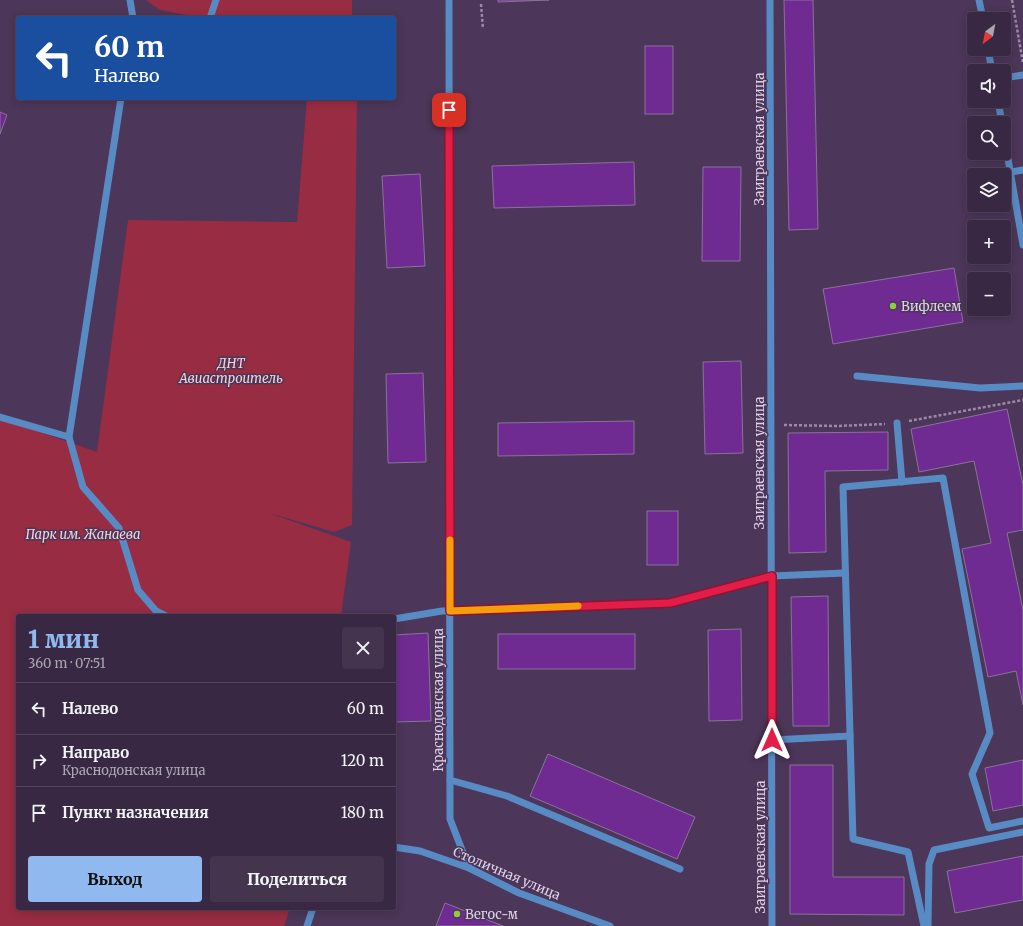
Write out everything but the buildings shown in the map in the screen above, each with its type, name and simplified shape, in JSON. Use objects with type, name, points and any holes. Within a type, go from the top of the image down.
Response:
[{"type":"street","points":[[130,0],[133,16]]},
{"type":"street","points":[[211,16],[216,0]]},
{"type":"street","name":"Краснодонская улица","points":[[449,0],[450,819],[469,868]]},
{"type":"street","name":"Заиграевская улица","points":[[770,0],[772,926]]},
{"type":"street","points":[[979,0],[982,12]]},
{"type":"street","points":[[1011,77],[1023,75]]},
{"type":"street","points":[[121,100],[69,436],[83,487],[119,528],[138,590],[156,611],[162,614]]},
{"type":"street","points":[[1023,170],[1011,172],[1023,245]]},
{"type":"street","points":[[857,376],[980,388],[1023,386]]},
{"type":"street","points":[[0,417],[69,436]]},
{"type":"street","points":[[897,423],[902,482]]},
{"type":"street","points":[[924,926],[908,852],[853,839],[843,487],[943,478],[990,733],[972,774],[989,828],[1023,821]]},
{"type":"street","points":[[396,619],[442,611],[670,603],[772,576],[845,573]]},
{"type":"street","points":[[772,740],[850,736]]},
{"type":"street","points":[[450,780],[507,796],[680,869]]},
{"type":"street","points":[[928,926],[929,864],[934,850],[1023,832]]},
{"type":"street","name":"Столичная улица","points":[[396,847],[420,851],[469,868],[519,893],[610,926]]},
{"type":"street","points":[[307,926],[312,910]]},
{"type":"path","points":[[1012,0],[1023,64]]},
{"type":"path","points":[[481,4],[483,29]]},
{"type":"path","points":[[771,425],[837,426],[897,423],[1023,400]]},
{"type":"green space","points":[[146,0],[352,0],[352,16],[192,16],[160,10]]},
{"type":"green space","points":[[307,100],[357,100],[352,525],[334,532],[269,513],[351,542],[341,614],[16,614],[16,910],[289,910],[284,926],[0,926],[0,418],[97,452],[128,220],[297,222]]},
{"type":"slow traffic","points":[[450,540],[450,611],[578,606]]},
{"type":"place","name":"Вифлеем","points":[[893,306]]},
{"type":"place","name":"Вегос-м","points":[[457,914]]},
{"type":"route","points":[[449,110],[450,611],[670,603],[772,576],[772,740]]},
{"type":"park label","name":"ДНТ Авиастроитель","points":[[231,370]]},
{"type":"park label","name":"Парк им. Жанаева","points":[[83,534]]}]
